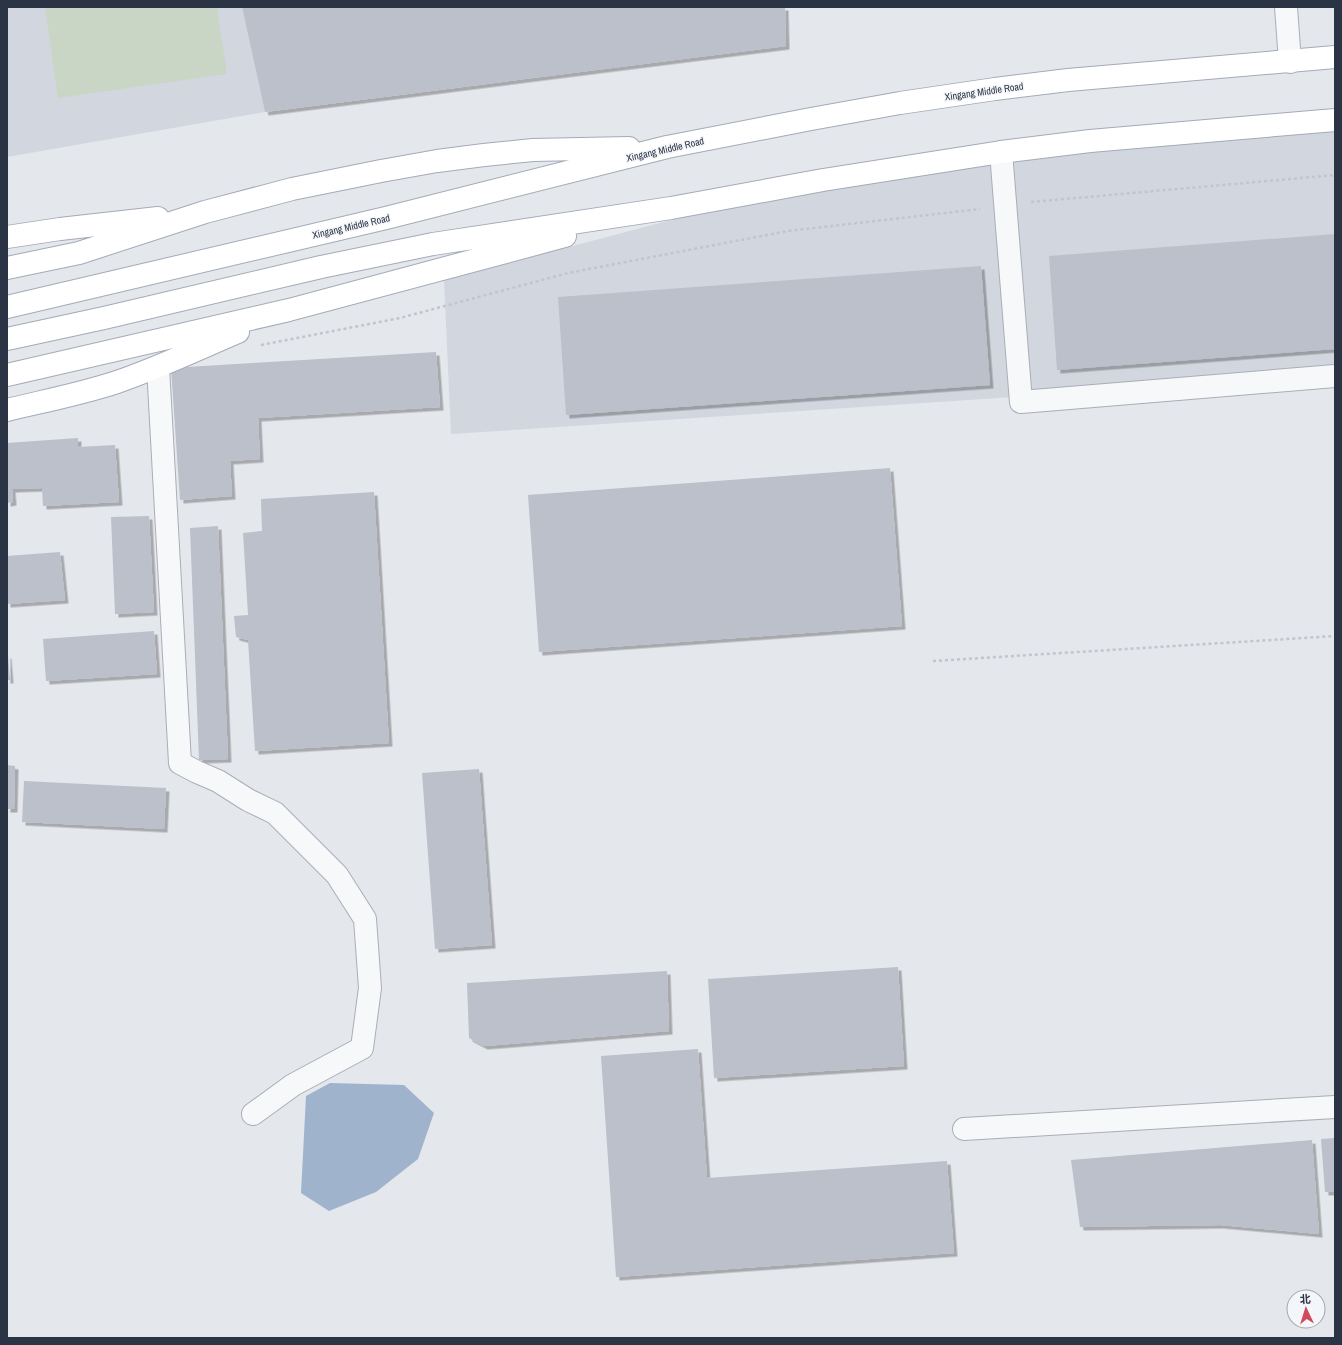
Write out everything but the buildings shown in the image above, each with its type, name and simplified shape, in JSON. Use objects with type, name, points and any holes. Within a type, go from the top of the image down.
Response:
[{"type":"main road","name":"Xingang Middle Road","points":[[7,307],[386,218],[667,147],[900,103],[995,89],[1134,73],[1290,62],[1335,57]]},
{"type":"main road","points":[[7,339],[104,318],[321,267],[425,246],[671,208],[823,180],[1001,152],[1090,141],[1335,120]]},
{"type":"main road","points":[[7,268],[79,253],[204,212],[292,189],[437,161],[533,150],[667,147]]},
{"type":"main road","points":[[7,375],[289,310],[671,208]]},
{"type":"main road","points":[[7,237],[60,229],[204,212]]},
{"type":"main road","points":[[7,410],[116,382],[158,367],[289,310]]},
{"type":"street","points":[[1286,7],[1290,62]]},
{"type":"street","points":[[1001,152],[1021,402],[1335,376]]},
{"type":"street","points":[[158,367],[180,763],[218,781],[248,800],[274,813],[338,875],[365,919],[370,988],[362,1048],[293,1085],[253,1114]]},
{"type":"street","points":[[964,1129],[1335,1107]]},
{"type":"path","points":[[254,347],[400,318],[568,273],[788,231],[1005,206],[1027,202],[1335,175]]},
{"type":"path","points":[[933,661],[1335,636]]},
{"type":"shaded area","points":[[7,7],[242,7],[265,112],[7,157]]},
{"type":"shaded area","points":[[1335,131],[1335,376],[451,434],[444,280],[675,219],[858,183],[1078,153]]},
{"type":"green space","points":[[45,7],[217,7],[227,74],[58,98]]},
{"type":"water","points":[[330,1083],[404,1085],[434,1113],[418,1159],[376,1192],[329,1211],[301,1193],[306,1096]]}]
